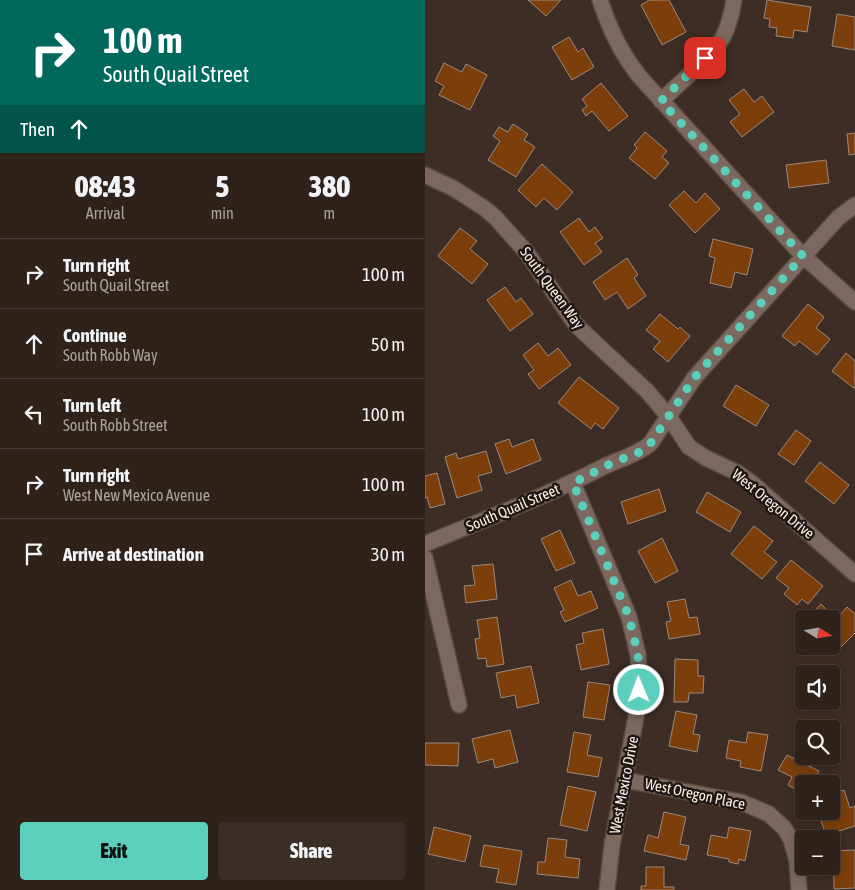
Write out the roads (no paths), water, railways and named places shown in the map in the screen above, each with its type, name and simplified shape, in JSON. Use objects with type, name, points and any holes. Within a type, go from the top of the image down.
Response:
[{"type":"street","points":[[600,0],[617,44],[639,76],[803,256],[855,302]]},
{"type":"street","points":[[661,101],[719,43],[727,25],[734,0]]},
{"type":"street","name":"South Queen Way","points":[[425,175],[453,188],[495,217],[527,253],[577,325],[647,391],[669,417]]},
{"type":"street","name":"South Quail Street","points":[[425,544],[573,483],[614,462],[640,452],[650,444],[695,377],[838,218],[855,205]]},
{"type":"street","name":"West Oregon Drive","points":[[669,417],[689,447],[706,458],[739,473],[855,574]]},
{"type":"street","name":"West Mexico Drive","points":[[573,483],[629,617],[638,655],[638,706],[612,844],[607,890]]},
{"type":"street","points":[[425,558],[459,705]]},
{"type":"street","name":"West Oregon Place","points":[[625,780],[741,802],[769,814],[784,828],[791,839],[797,861],[799,890]]}]
